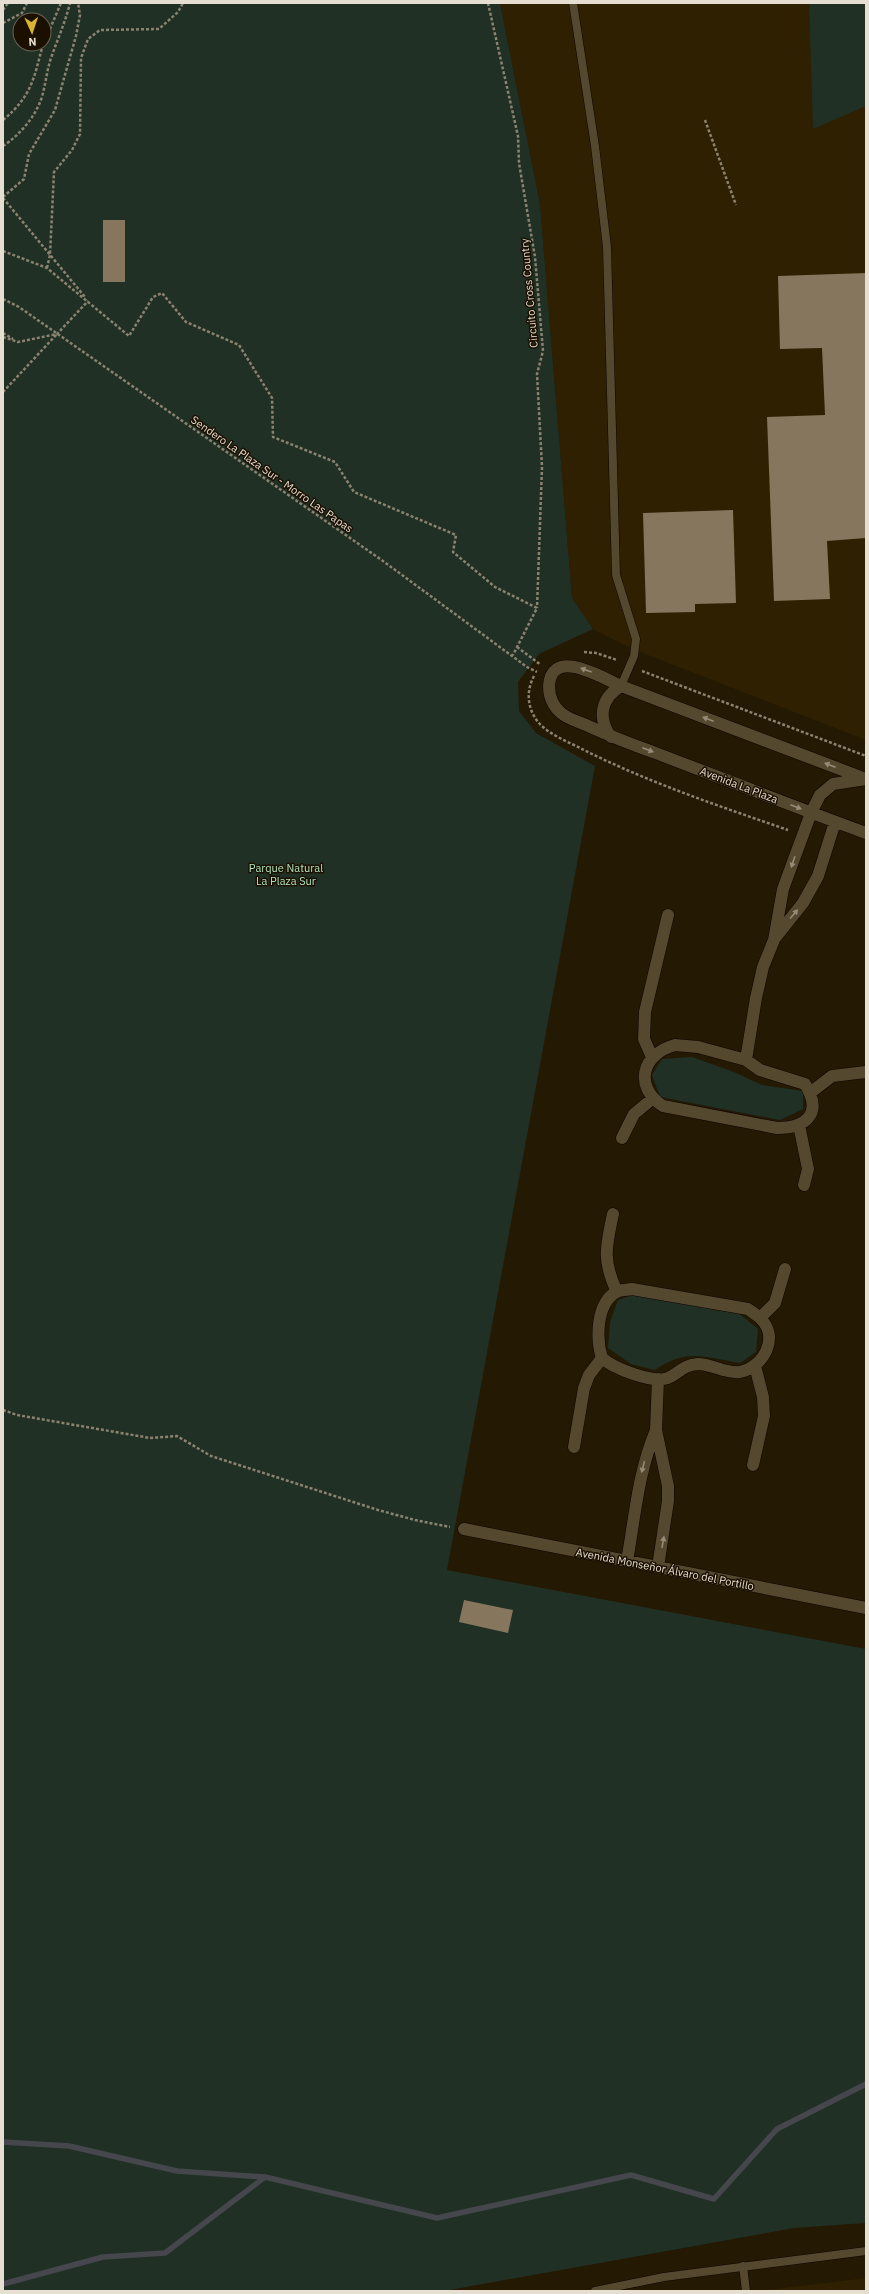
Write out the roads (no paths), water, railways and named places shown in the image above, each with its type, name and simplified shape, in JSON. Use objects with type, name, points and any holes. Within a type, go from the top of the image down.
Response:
[{"type":"street","name":"Avenida La Plaza","points":[[866,779],[621,686],[586,670],[571,666],[554,671],[549,684],[552,701],[562,713],[612,736],[866,833]]},
{"type":"street","points":[[612,736],[604,724],[603,709],[609,695],[621,686]]},
{"type":"street","points":[[746,1060],[756,998],[764,967],[774,940],[783,889],[811,812],[820,795],[833,784],[866,779]]},
{"type":"street","points":[[774,940],[803,903],[818,876],[835,822]]},
{"type":"street","points":[[652,1057],[644,1039],[645,1012],[668,915]]},
{"type":"street","points":[[675,1045],[698,1047],[746,1060],[760,1070],[805,1084],[810,1093],[814,1106],[810,1117],[799,1125],[790,1128],[777,1128],[664,1106],[652,1098],[644,1080],[647,1065],[652,1057],[662,1049],[675,1045]]},
{"type":"street","points":[[810,1093],[832,1076],[866,1072]]},
{"type":"street","points":[[622,1138],[634,1114],[652,1098]]},
{"type":"street","points":[[799,1125],[808,1169],[804,1185]]},
{"type":"street","points":[[613,1214],[606,1245],[606,1266],[617,1292]]},
{"type":"street","points":[[760,1318],[776,1303],[785,1269]]},
{"type":"street","points":[[632,1289],[748,1309],[760,1318],[766,1328],[769,1340],[764,1358],[755,1366],[739,1372],[698,1364],[680,1369],[667,1378],[658,1379],[622,1371],[602,1358],[598,1336],[605,1304],[617,1292],[632,1289]]},
{"type":"street","points":[[574,1447],[584,1388],[589,1375],[602,1358]]},
{"type":"street","points":[[753,1465],[764,1416],[763,1397],[755,1366]]},
{"type":"street","points":[[658,1379],[656,1430],[668,1486],[667,1516],[658,1567]]},
{"type":"street","points":[[627,1561],[638,1487],[647,1452],[656,1430]]},
{"type":"street","name":"Avenida Monseñor Álvaro del Portillo","points":[[464,1530],[866,1608]]},
{"type":"lane","points":[[573,3],[595,146],[607,247],[615,567],[619,586],[636,639],[635,650],[630,666],[621,686]]},
{"type":"lane","points":[[595,2291],[664,2277],[866,2250]]},
{"type":"lane","points":[[743,2266],[746,2291]]},
{"type":"waterway","points":[[3,2142],[69,2146],[177,2171],[265,2177],[437,2218],[631,2175],[714,2199],[777,2129],[866,2084]]},
{"type":"waterway","points":[[3,2284],[103,2257],[165,2253],[265,2177]]},
{"type":"park label","name":"Parque Natural La Plaza Sur","points":[[286,874]]}]
